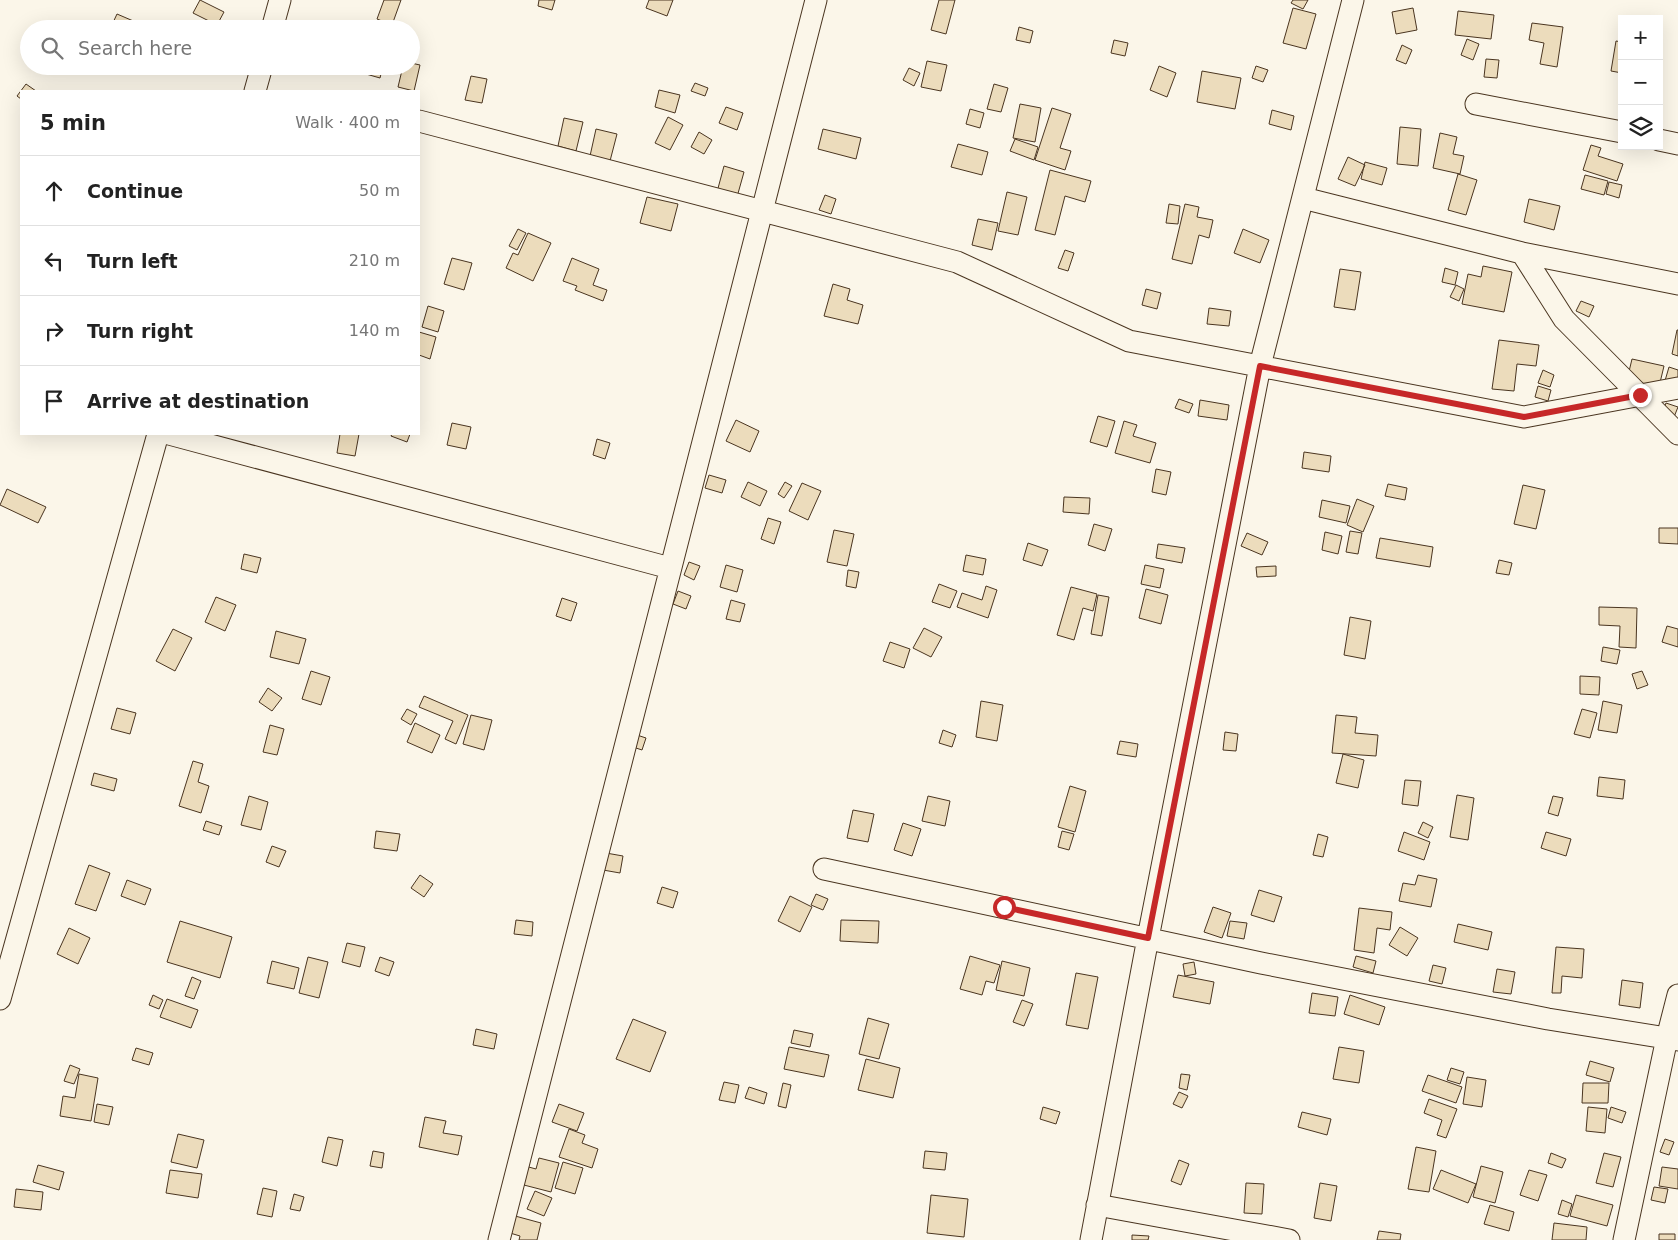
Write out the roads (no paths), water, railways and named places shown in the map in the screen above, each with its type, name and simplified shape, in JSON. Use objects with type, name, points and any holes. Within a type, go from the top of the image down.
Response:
[{"type":"street","points":[[274,20],[280,0]]},
{"type":"street","points":[[499,1240],[816,0]]},
{"type":"street","points":[[1091,1240],[1260,366],[1353,0]]},
{"type":"street","points":[[254,90],[259,75]]},
{"type":"street","points":[[1476,104],[1618,131]]},
{"type":"street","points":[[420,121],[957,262],[1129,341],[1524,417],[1678,388]]},
{"type":"street","points":[[1663,141],[1678,144]]},
{"type":"street","points":[[1303,198],[1522,253],[1678,284]]},
{"type":"street","points":[[1522,253],[1564,319],[1678,434]]},
{"type":"street","points":[[0,999],[158,435]]},
{"type":"street","points":[[173,435],[670,568]]},
{"type":"street","points":[[824,869],[1261,963],[1520,1013],[1672,1039]]},
{"type":"street","points":[[1624,1240],[1672,1039],[1678,995]]},
{"type":"street","points":[[1097,1205],[1289,1240]]}]
